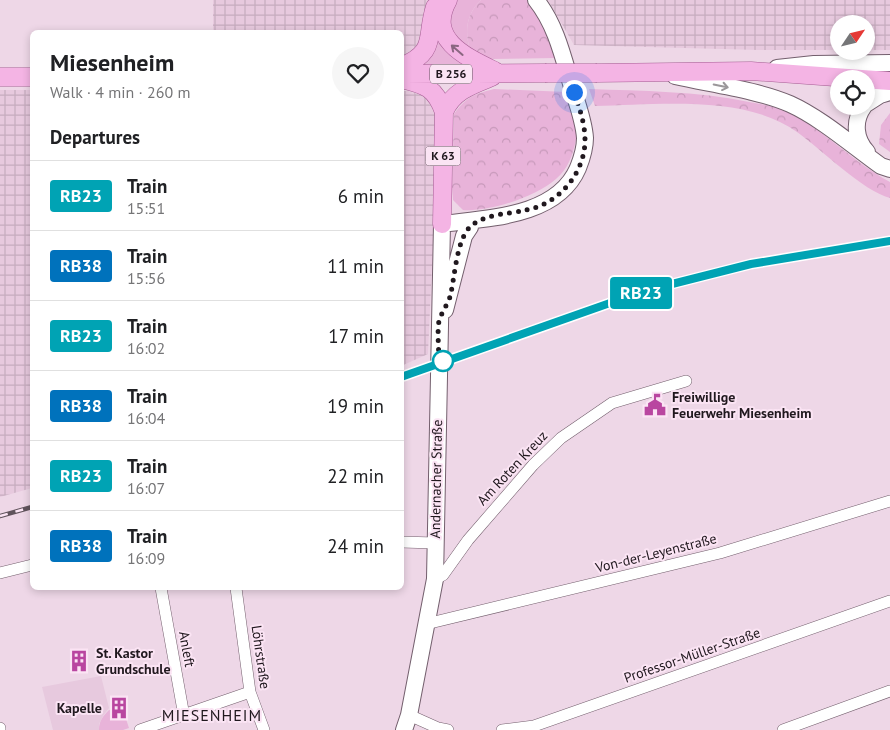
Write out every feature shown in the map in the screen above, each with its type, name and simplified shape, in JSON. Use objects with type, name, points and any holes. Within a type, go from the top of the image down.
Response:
[{"type":"main road","points":[[404,66],[425,51],[429,40],[433,11],[438,0]]},
{"type":"main road","points":[[448,0],[441,20],[450,44],[464,56],[500,73]]},
{"type":"main road","name":"B 256","points":[[404,74],[751,71],[890,81]]},
{"type":"main road","points":[[444,112],[448,102],[462,90],[500,73]]},
{"type":"main road","points":[[0,77],[30,77]]},
{"type":"main road","points":[[404,80],[430,88],[440,100],[444,112]]},
{"type":"main road","name":"K 63","points":[[442,224],[444,112]]},
{"type":"street","points":[[442,224],[474,222],[530,210],[549,202],[572,180],[581,161],[585,139],[580,110],[551,23],[536,0]]},
{"type":"street","points":[[751,71],[814,64],[890,63]]},
{"type":"street","points":[[656,72],[757,94],[790,104],[814,118],[886,168]]},
{"type":"street","points":[[875,98],[890,92]]},
{"type":"street","points":[[859,115],[857,133],[863,148],[886,168]]},
{"type":"street","points":[[443,201],[454,213],[474,222]]},
{"type":"street","name":"K 63","points":[[439,321],[446,309],[464,236],[474,222]]},
{"type":"street","name":"Andernacher Straße","points":[[407,722],[435,579],[442,224]]},
{"type":"street","name":"Am Roten Kreuz","points":[[435,579],[443,575],[468,540],[532,465],[561,438],[612,403],[686,381]]},
{"type":"street","name":"Von-der-Leyenstraße","points":[[426,624],[720,553],[890,501]]},
{"type":"street","points":[[404,542],[435,543]]},
{"type":"street","points":[[0,574],[30,566]]},
{"type":"street","name":"Anleft","points":[[161,590],[184,716]]},
{"type":"street","name":"Löhrstraße","points":[[236,590],[250,692],[264,730]]},
{"type":"street","name":"Professor-Müller-Straße","points":[[502,730],[534,728],[890,601]]},
{"type":"street","points":[[783,730],[890,691]]},
{"type":"street","points":[[140,730],[250,692]]},
{"type":"street","points":[[407,722],[448,730]]},
{"type":"shaded area","points":[[213,0],[433,0],[419,50],[404,58],[404,30],[213,30]]},
{"type":"shaded area","points":[[548,0],[890,0],[890,50],[875,50],[875,15],[830,15],[830,50],[574,45]]},
{"type":"shaded area","points":[[0,90],[30,90],[30,489],[0,497]]},
{"type":"shaded area","points":[[404,91],[426,97],[434,108],[438,131],[428,354],[404,365]]},
{"type":"shaded area","points":[[101,676],[109,708],[99,724],[99,730],[53,730],[42,687]]},
{"type":"green space","points":[[450,0],[481,0],[476,5],[468,23],[467,36],[470,49],[457,47],[445,10]]},
{"type":"green space","points":[[481,0],[527,0],[542,20],[556,58],[489,59],[470,49],[467,36],[468,23],[476,5]]},
{"type":"green space","points":[[434,22],[474,66],[414,67]]},
{"type":"green space","points":[[494,89],[567,92],[578,124],[575,145],[572,156],[564,171],[537,192],[499,206],[486,209],[463,210],[453,200],[454,114],[471,97]]},
{"type":"green space","points":[[589,89],[669,92],[729,98],[780,109],[802,120],[864,166],[890,182],[890,198],[879,194],[855,179],[807,139],[776,120],[752,112],[699,104],[595,106]]},
{"type":"green space","points":[[890,113],[890,152],[879,144],[881,125]]},
{"type":"green space","points":[[109,710],[124,713],[129,728],[123,730],[99,730],[102,719]]},
{"type":"railway","points":[[404,376],[657,288],[751,264],[890,241]]},
{"type":"railway","points":[[0,516],[30,508]]},
{"type":"train","name":"RB23","points":[[404,376],[657,288],[751,264],[890,241]]},
{"type":"place","name":"Freiwillige Feuerwehr Miesenheim","points":[[655,405]]},
{"type":"place","name":"St. Kastor Grundschule","points":[[79,661]]},
{"type":"place","name":"Kapelle","points":[[119,708]]},
{"type":"district","name":"MIESENHEIM","points":[[212,715]]},
{"type":"route","points":[[443,361],[439,363],[439,321],[446,309],[460,247],[470,227],[483,219],[530,210],[549,202],[565,189],[577,170],[584,150],[585,139],[580,110],[574,92]]}]
